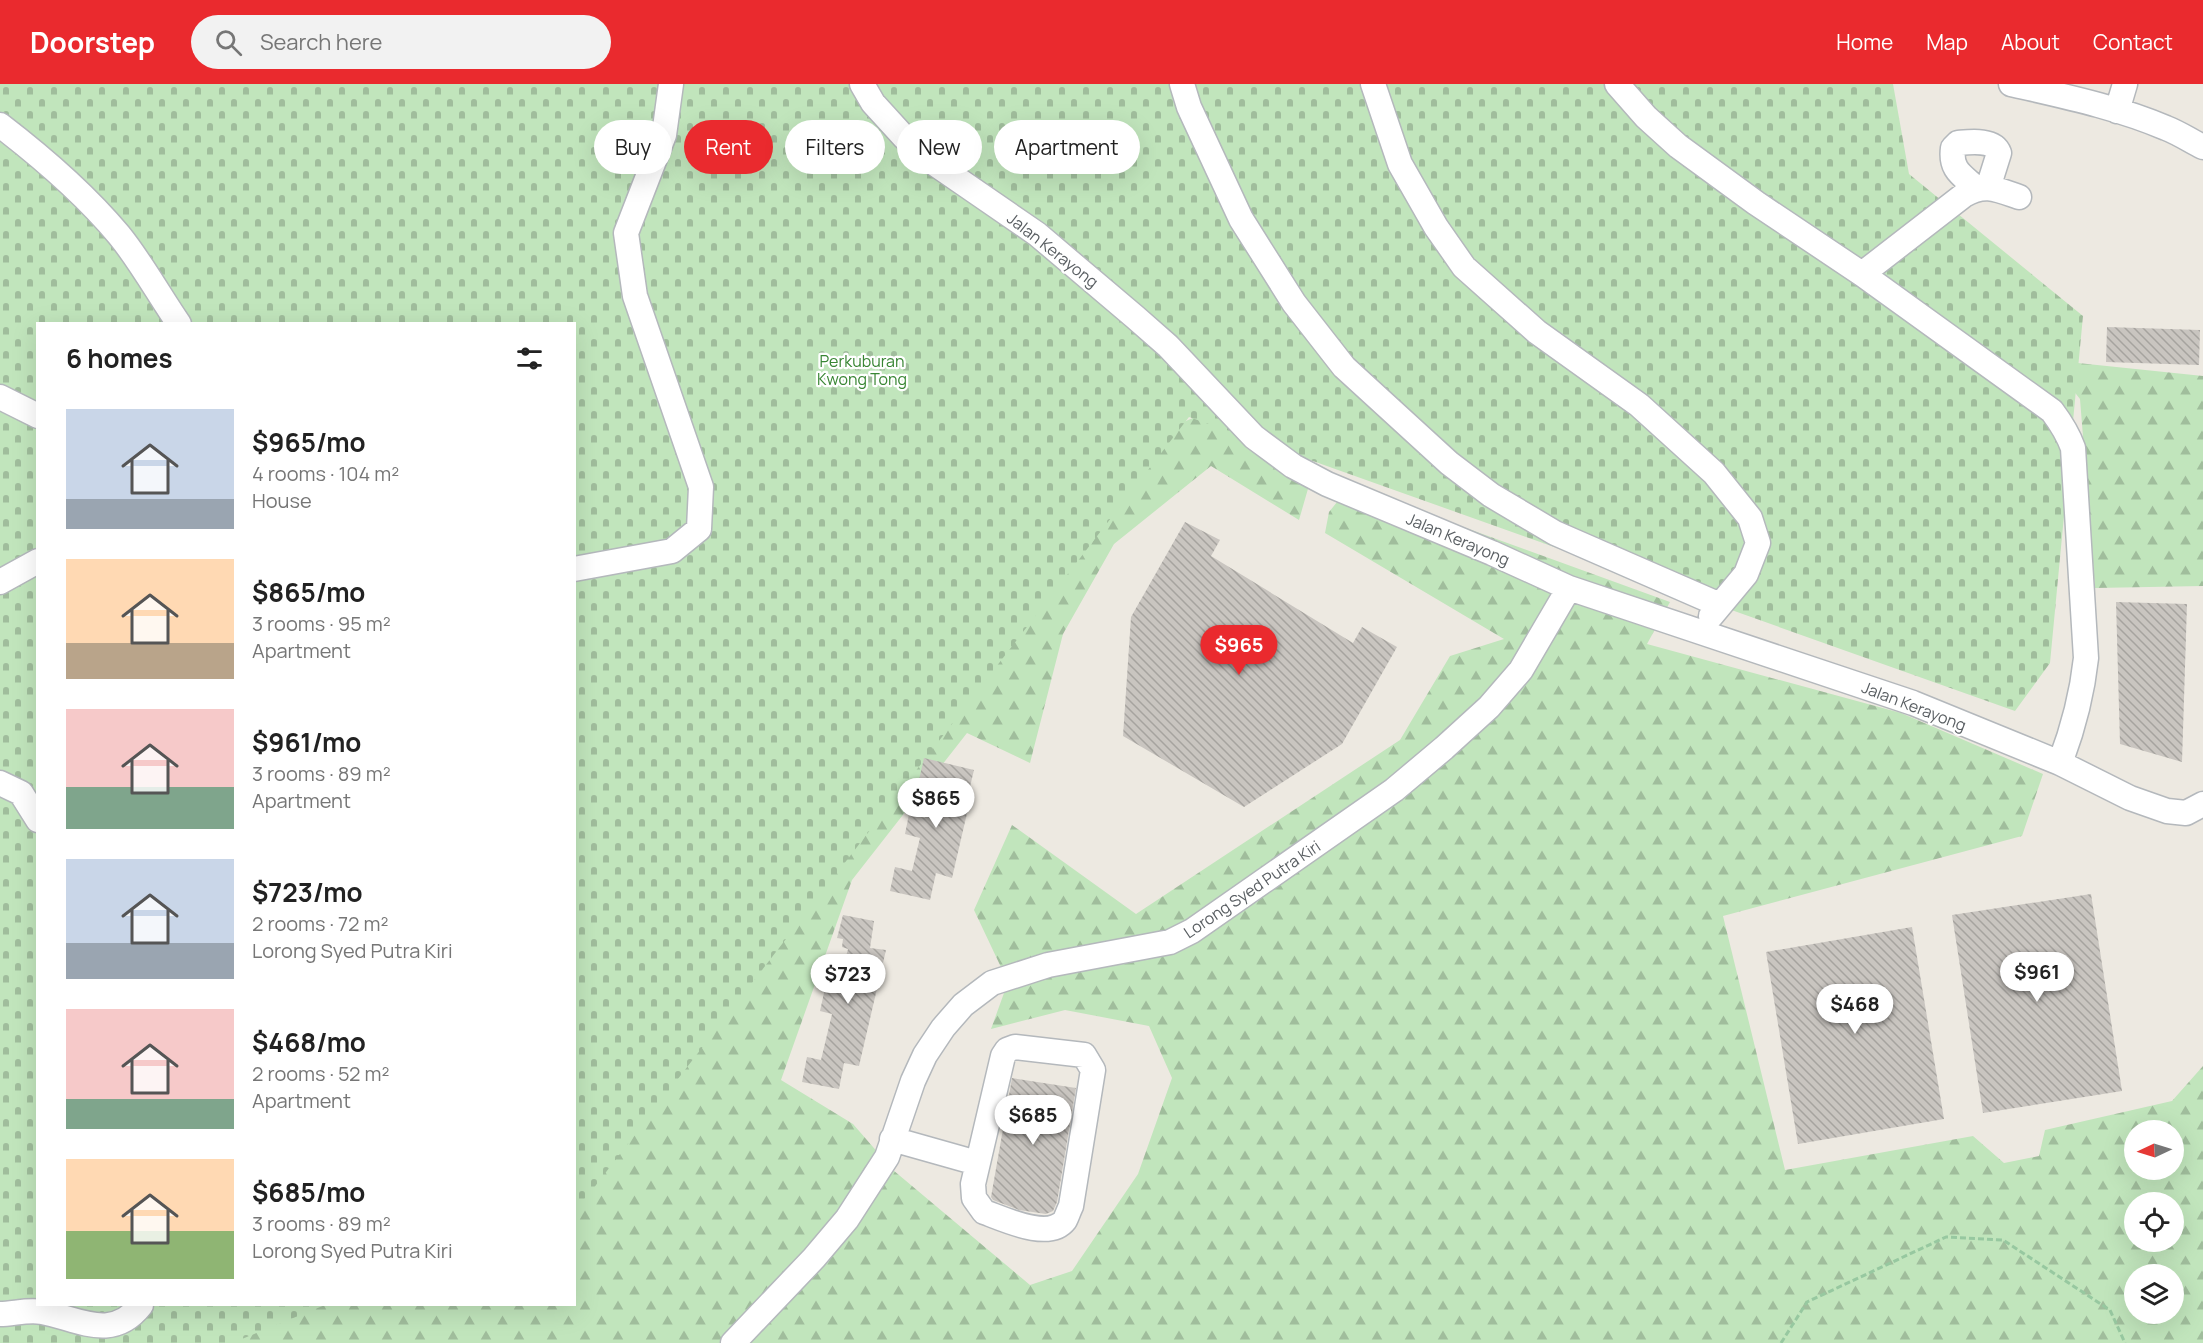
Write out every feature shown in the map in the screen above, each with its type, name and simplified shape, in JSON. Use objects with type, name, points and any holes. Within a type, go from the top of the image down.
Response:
[{"type":"street","points":[[576,569],[672,551],[699,529],[701,488],[635,296],[626,233],[664,135],[671,84]]},
{"type":"street","name":"Jalan Kerayong","points":[[862,84],[873,103],[904,137],[931,161],[1037,234],[1100,287],[1168,346],[1254,437],[1293,466],[1327,484],[1569,588],[1913,703],[2060,763],[2130,798],[2167,810],[2186,813],[2203,804]]},
{"type":"street","points":[[1182,84],[1189,107],[1241,219],[1294,303],[1344,367],[1449,463],[1491,495],[1555,533],[1720,604]]},
{"type":"street","points":[[1373,84],[1400,164],[1436,227],[1464,267],[1537,332],[1638,405],[1714,472],[1750,518],[1758,543],[1746,574],[1698,631]]},
{"type":"street","points":[[1617,84],[1646,117],[1678,146],[1756,203],[1862,274],[2052,411],[2068,434],[2073,448],[2086,658],[2084,682],[2072,733],[2060,763]]},
{"type":"street","points":[[2011,84],[2043,89],[2117,111],[2168,128],[2203,147]]},
{"type":"street","points":[[2117,111],[2125,84]]},
{"type":"street","points":[[0,125],[33,150],[84,195],[120,237],[178,322]]},
{"type":"street","points":[[1862,274],[1964,195],[1982,188],[2019,196]]},
{"type":"street","points":[[0,397],[36,415]]},
{"type":"street","points":[[0,582],[36,562]]},
{"type":"street","name":"Lorong Syed Putra Kiri","points":[[733,1343],[814,1258],[847,1219],[887,1157],[913,1081],[926,1055],[943,1028],[963,1005],[992,983],[1048,965],[1170,942],[1192,931],[1394,790],[1490,707],[1521,670],[1569,588]]},
{"type":"street","points":[[0,783],[21,794],[36,817]]},
{"type":"street","points":[[1015,1047],[1084,1055],[1093,1070],[1071,1206],[1064,1221],[1052,1229],[1041,1230],[984,1212],[975,1198],[973,1184],[977,1163],[1003,1056],[1007,1050],[1015,1047]]},
{"type":"street","points":[[892,1139],[977,1163]]},
{"type":"street","points":[[0,1314],[40,1311],[90,1326],[112,1326],[134,1314],[140,1306]]},
{"type":"path","points":[[1781,1343],[1807,1302],[1946,1237],[2003,1240],[2110,1310],[2125,1343]]},
{"type":"green space","name":"Perkuburan Kwong Tong","points":[[0,84],[1893,84],[1909,174],[2083,316],[2050,663],[2015,711],[1189,417],[586,1198],[576,1203],[576,322],[36,322],[36,1306],[323,1306],[232,1343],[0,1343]]},
{"type":"green space","points":[[2049,360],[2203,376],[2203,586],[2095,588],[2080,399]]},
{"type":"green space","points":[[1217,407],[1314,468],[1299,520],[1211,466],[1114,544],[1063,634],[1030,763],[967,733],[852,880],[781,1080],[853,1124],[893,1170],[1030,1285],[1072,1271],[1138,1174],[1172,1078],[1149,1026],[1065,1010],[991,1029],[1008,982],[974,910],[1012,825],[1136,914],[1400,740],[1450,656],[1504,639],[1325,533],[1329,512],[1350,486],[1670,602],[1647,644],[1901,713],[2043,774],[2022,836],[1723,916],[1785,1170],[1973,1136],[2004,1163],[2039,1156],[2045,1130],[2172,1101],[2203,1066],[2203,1343],[139,1343],[189,1306],[576,1306],[576,979],[1157,434]]},
{"type":"building","points":[[2107,327],[2200,330],[2199,365],[2106,362]]},
{"type":"building","points":[[1185,522],[1220,540],[1211,556],[1353,643],[1362,627],[1397,647],[1342,744],[1244,807],[1123,736],[1131,617]]},
{"type":"building","points":[[2116,602],[2187,604],[2182,762],[2120,744]]},
{"type":"building","points":[[924,758],[974,770],[968,795],[971,796],[952,878],[936,873],[930,900],[890,891],[895,867],[912,871],[920,838],[905,834],[909,814],[925,818],[931,791],[926,790],[927,782],[919,780]]},
{"type":"building","points":[[2091,894],[2122,1091],[1983,1113],[1952,915]]},
{"type":"building","points":[[843,915],[874,921],[870,948],[886,950],[859,1066],[844,1063],[839,1089],[802,1082],[807,1057],[821,1060],[832,1014],[820,1011],[826,984],[838,986],[848,949],[842,947],[843,939],[837,938]]},
{"type":"building","points":[[1912,927],[1944,1119],[1798,1144],[1766,952]]},
{"type":"building","points":[[1012,1078],[1076,1088],[1057,1202],[1053,1211],[1046,1214],[1019,1210],[993,1200],[991,1197]]}]
